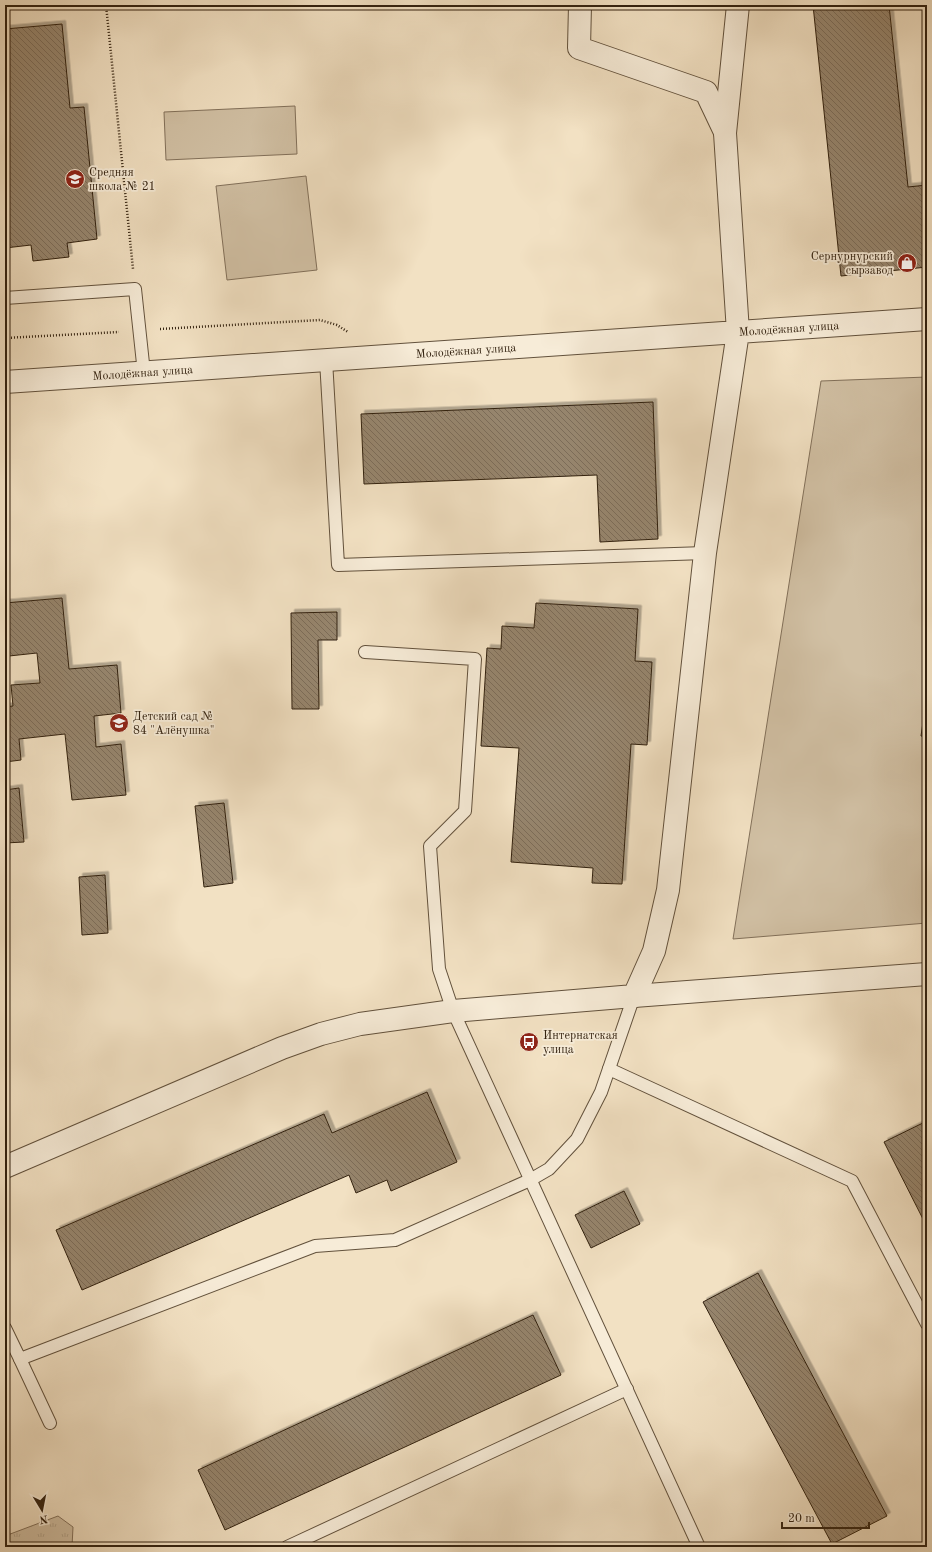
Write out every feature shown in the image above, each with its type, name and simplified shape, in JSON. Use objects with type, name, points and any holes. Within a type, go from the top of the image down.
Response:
[{"type":"street","points":[[580,5],[578,48],[706,92],[725,133]]},
{"type":"street","points":[[634,996],[654,951],[668,890],[705,553],[738,332],[725,133],[738,5]]},
{"type":"street","name":"Молодёжная улица","points":[[5,382],[927,319]]},
{"type":"street","points":[[5,1167],[282,1048],[321,1034],[360,1024],[453,1011],[927,974]]},
{"type":"lane","points":[[5,298],[135,289],[144,373]]},
{"type":"lane","points":[[326,360],[338,564],[705,553]]},
{"type":"lane","points":[[365,652],[475,659],[464,811],[430,846],[439,969],[453,1011],[699,1547]]},
{"type":"lane","points":[[20,1359],[316,1246],[395,1240],[530,1180],[549,1169],[577,1139],[601,1092],[634,996]]},
{"type":"lane","points":[[609,1069],[852,1181],[927,1324]]},
{"type":"lane","points":[[5,1328],[50,1423]]},
{"type":"lane","points":[[287,1547],[626,1389]]},
{"type":"path","points":[[106,5],[135,289]]},
{"type":"path","points":[[5,338],[320,320],[337,325],[350,333],[368,357]]},
{"type":"green space","points":[[295,106],[297,154],[166,160],[164,112]]},
{"type":"green space","points":[[306,176],[317,270],[227,280],[216,186]]},
{"type":"green space","points":[[927,377],[927,923],[733,939],[821,381]]},
{"type":"green space","points":[[58,1516],[73,1527],[72,1547],[5,1547],[5,1536]]},
{"type":"building","points":[[813,5],[889,5],[908,187],[927,185],[927,267],[841,276]]},
{"type":"building","points":[[62,24],[70,108],[84,107],[97,239],[67,243],[69,257],[33,261],[31,245],[5,248],[5,29]]},
{"type":"building","points":[[653,402],[658,539],[600,542],[597,475],[364,484],[361,414]]},
{"type":"building","points":[[62,598],[69,669],[117,665],[121,713],[94,716],[96,747],[121,744],[126,795],[72,800],[65,734],[19,739],[21,760],[5,762],[5,707],[13,706],[11,685],[40,683],[37,653],[9,656],[5,603]]},
{"type":"building","points":[[536,603],[638,609],[635,661],[652,662],[647,745],[631,744],[622,884],[592,883],[593,868],[511,862],[519,748],[481,746],[487,648],[501,649],[502,626],[534,628]]},
{"type":"building","points":[[337,612],[337,640],[318,640],[319,709],[292,709],[291,613]]},
{"type":"building","points":[[927,695],[927,737],[921,736]]},
{"type":"building","points":[[19,788],[24,842],[5,843],[5,790]]},
{"type":"building","points":[[224,803],[233,883],[204,887],[195,806]]},
{"type":"building","points":[[105,875],[108,933],[82,935],[79,877]]},
{"type":"building","points":[[427,1092],[457,1162],[391,1191],[387,1180],[356,1193],[349,1175],[82,1290],[56,1230],[324,1114],[332,1133]]},
{"type":"building","points":[[927,1121],[927,1227],[884,1142]]},
{"type":"building","points":[[624,1191],[640,1224],[591,1248],[575,1215]]},
{"type":"building","points":[[758,1273],[887,1516],[832,1544],[703,1302]]},
{"type":"building","points":[[533,1315],[561,1375],[225,1530],[198,1470]]},
{"type":"place","name":"Средняя школа № 21","points":[[75,179]]},
{"type":"place","name":"Сернурнурский сырзавод","points":[[907,263]]},
{"type":"place","name":"Детский сад № 84 \"Алёнушка\"","points":[[119,723]]},
{"type":"place","name":"Интернатская улица","points":[[529,1042]]}]
